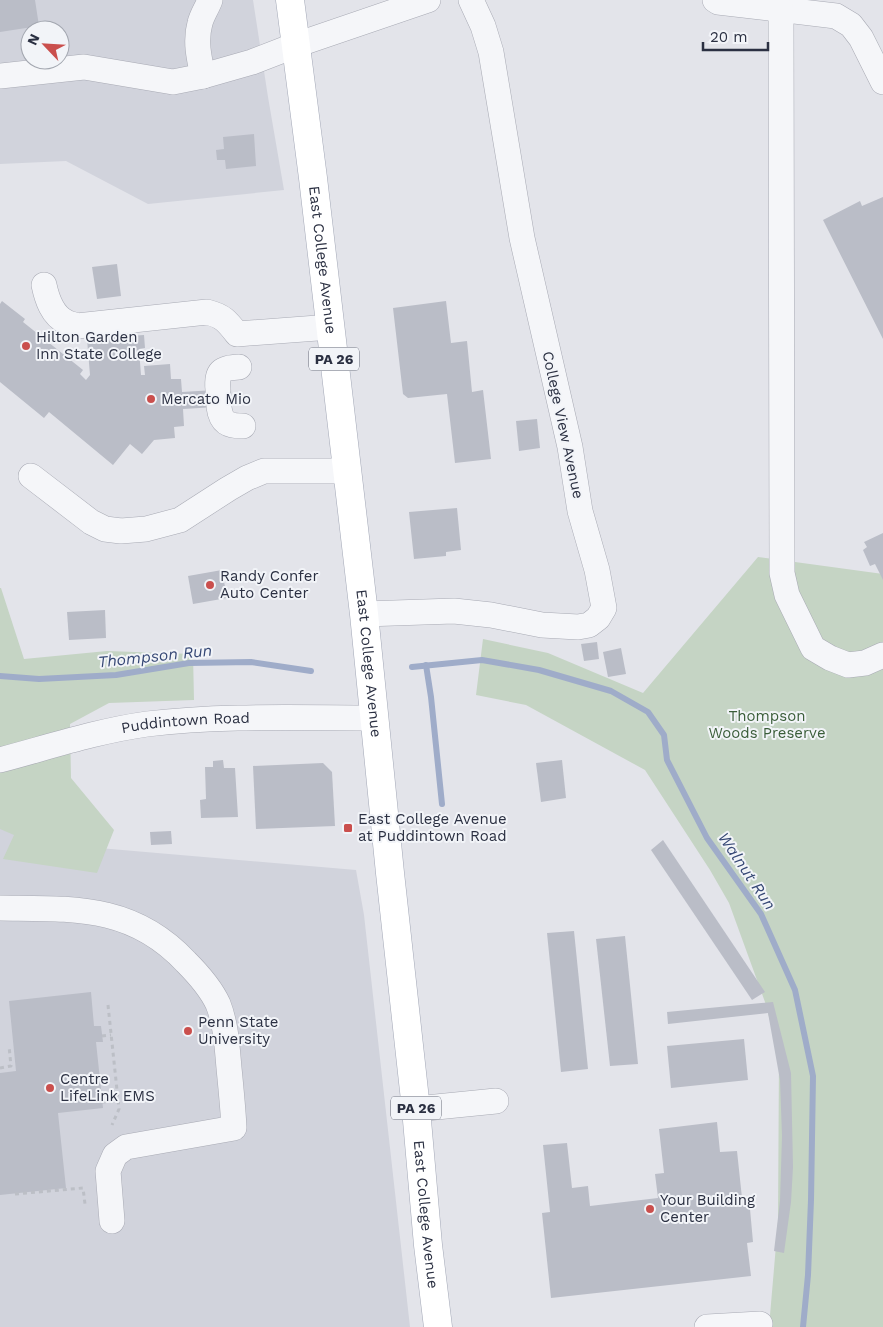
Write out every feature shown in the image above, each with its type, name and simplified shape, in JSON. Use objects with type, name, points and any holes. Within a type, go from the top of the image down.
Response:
[{"type":"main road","name":"East College Avenue","points":[[290,0],[331,327],[364,614],[438,1327]]},
{"type":"street","points":[[203,76],[197,41],[200,22],[210,0]]},
{"type":"street","points":[[0,76],[84,67],[174,82],[252,62],[428,0]]},
{"type":"street","name":"College View Avenue","points":[[364,614],[454,611],[491,615],[542,625],[578,627],[589,625],[598,618],[604,608],[597,570],[580,511],[570,447],[522,238],[491,52],[483,26],[471,0]]},
{"type":"street","points":[[715,0],[718,2],[836,16],[851,25],[861,38],[883,82]]},
{"type":"street","points":[[781,10],[782,573],[787,595],[814,648],[830,658],[848,665],[865,663],[883,654]]},
{"type":"street","points":[[44,285],[46,298],[56,314],[65,322],[77,326],[207,312],[219,315],[229,322],[236,334],[331,327]]},
{"type":"street","points":[[239,367],[227,368],[220,372],[217,379],[218,398],[220,415],[225,422],[232,426],[243,426]]},
{"type":"street","points":[[31,476],[91,522],[105,529],[122,531],[146,529],[180,520],[228,488],[264,471],[348,471]]},
{"type":"street","name":"Puddintown Road","points":[[0,760],[109,730],[148,724],[208,719],[375,718]]},
{"type":"street","points":[[0,908],[75,909],[103,913],[151,932],[178,953],[200,976],[217,1004],[226,1034],[234,1128],[126,1147],[115,1155],[108,1171],[112,1221]]},
{"type":"street","points":[[416,1109],[496,1101]]},
{"type":"street","points":[[707,1327],[760,1324]]},
{"type":"path","points":[[108,1005],[119,1108],[112,1125]]},
{"type":"path","points":[[102,1036],[111,1035]]},
{"type":"path","points":[[0,1068],[11,1066],[9,1046]]},
{"type":"path","points":[[102,1102],[118,1101]]},
{"type":"path","points":[[15,1194],[83,1188],[85,1206]]},
{"type":"shaded area","points":[[0,0],[253,0],[284,190],[148,204],[66,161],[0,164]]},
{"type":"shaded area","name":"Penn State University","points":[[0,770],[41,843],[356,870],[364,915],[410,1327],[0,1327]]},
{"type":"green space","name":"Thompson Woods Preserve","points":[[758,557],[883,574],[883,1327],[769,1327],[778,1222],[779,1054],[765,1002],[729,903],[710,870],[645,770],[526,705],[476,695],[483,639],[548,653],[643,693]]},
{"type":"green space","points":[[0,588],[24,659],[107,651],[193,654],[194,700],[109,703],[70,724],[71,778],[114,830],[97,873],[3,859],[14,835],[0,829]]},
{"type":"building","points":[[0,0],[35,0],[38,20],[20,20],[20,29],[0,32]]},
{"type":"building","points":[[254,134],[256,166],[226,169],[225,160],[217,160],[216,150],[224,149],[223,137]]},
{"type":"building","points":[[883,197],[883,339],[823,220],[860,201],[862,206]]},
{"type":"building","points":[[117,264],[121,296],[97,299],[92,267]]},
{"type":"building","name":"Mercato Mio","points":[[2,301],[25,319],[23,322],[83,370],[80,374],[86,380],[90,375],[87,339],[144,335],[145,348],[139,349],[141,375],[145,375],[144,366],[170,364],[171,379],[181,379],[182,392],[231,389],[232,406],[183,409],[184,426],[174,427],[175,438],[154,440],[142,454],[130,444],[113,465],[49,412],[44,418],[0,382],[0,304]]},
{"type":"building","points":[[446,301],[451,343],[467,341],[472,392],[483,390],[491,459],[455,463],[447,394],[408,398],[403,394],[393,308]]},
{"type":"building","points":[[537,419],[540,448],[519,451],[516,421]]},
{"type":"building","points":[[457,508],[461,550],[446,552],[446,556],[414,559],[409,512]]},
{"type":"building","points":[[883,533],[883,580],[875,564],[870,566],[863,550],[867,547],[864,542]]},
{"type":"building","points":[[222,570],[227,598],[193,604],[188,576]]},
{"type":"building","points":[[105,610],[106,638],[69,640],[67,612]]},
{"type":"building","points":[[597,642],[599,659],[584,661],[581,644]]},
{"type":"building","points":[[621,648],[626,674],[608,677],[603,652]]},
{"type":"building","points":[[223,760],[224,768],[235,768],[238,817],[201,818],[200,800],[206,799],[205,767],[213,767],[213,761]]},
{"type":"building","points":[[562,760],[566,798],[541,802],[536,763]]},
{"type":"building","points":[[323,763],[332,772],[335,826],[256,829],[253,766]]},
{"type":"building","points":[[171,831],[172,844],[151,845],[150,832]]},
{"type":"building","points":[[663,840],[765,992],[752,1000],[651,850]]},
{"type":"building","points":[[574,931],[588,1069],[561,1072],[547,933]]},
{"type":"building","points":[[625,936],[638,1064],[610,1066],[596,939]]},
{"type":"building","name":"Centre LifeLink EMS","points":[[91,992],[94,1026],[101,1026],[103,1042],[96,1042],[103,1108],[58,1113],[66,1188],[0,1195],[0,1073],[16,1071],[9,1001]]},
{"type":"building","points":[[773,1002],[791,1073],[793,1167],[791,1202],[784,1253],[774,1251],[780,1201],[782,1136],[780,1080],[768,1013],[668,1024],[667,1012]]},
{"type":"building","points":[[744,1039],[748,1080],[671,1088],[667,1046]]},
{"type":"building","name":"Your Building Center","points":[[717,1122],[720,1152],[737,1151],[742,1198],[749,1198],[753,1242],[747,1243],[751,1276],[551,1298],[542,1213],[550,1212],[543,1145],[567,1143],[572,1188],[588,1186],[590,1206],[658,1198],[655,1174],[664,1173],[659,1129]]},
{"type":"waterway","name":"Walnut Run","points":[[412,667],[482,660],[539,670],[611,691],[648,712],[664,735],[667,760],[707,838],[761,914],[795,990],[813,1076],[811,1200],[808,1275],[803,1327]]},
{"type":"waterway","name":"Thompson Run","points":[[0,676],[39,679],[116,675],[189,663],[251,662],[311,671]]},
{"type":"waterway","points":[[426,665],[442,804]]},
{"type":"place","name":"Hilton Garden Inn State College","points":[[26,346]]},
{"type":"place","name":"Mercato Mio","points":[[151,399]]},
{"type":"place","name":"Randy Confer Auto Center","points":[[210,585]]},
{"type":"place","name":"East College Avenue at Puddintown Road","points":[[348,828]]},
{"type":"place","name":"Penn State University","points":[[188,1031]]},
{"type":"place","name":"Centre LifeLink EMS","points":[[50,1088]]},
{"type":"place","name":"Your Building Center","points":[[650,1209]]}]
